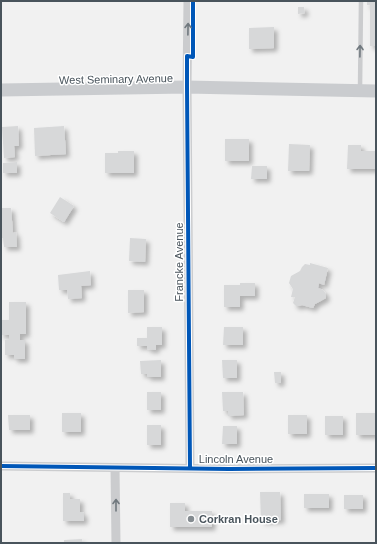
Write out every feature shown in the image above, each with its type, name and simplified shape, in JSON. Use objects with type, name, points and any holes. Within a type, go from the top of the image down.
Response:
[{"type":"main road","name":"West Seminary Avenue","points":[[1,90],[187,88],[376,91]]},
{"type":"street","name":"Francke Avenue","points":[[188,1],[187,88],[190,468]]},
{"type":"street","name":"Lincoln Avenue","points":[[1,466],[115,468],[376,468]]},
{"type":"street","points":[[115,468],[116,543]]},
{"type":"lane","points":[[360,90],[361,1]]},
{"type":"building","points":[[367,1],[376,1],[376,46],[370,46],[370,5],[367,5]]},
{"type":"building","points":[[298,7],[304,7],[305,13],[298,14]]},
{"type":"building","points":[[274,27],[274,48],[249,49],[249,28]]},
{"type":"building","points":[[18,126],[19,146],[14,146],[15,157],[4,158],[2,127]]},
{"type":"building","points":[[64,126],[66,154],[35,156],[34,128]]},
{"type":"building","points":[[225,139],[249,139],[249,161],[225,161]]},
{"type":"building","points":[[289,144],[310,145],[309,171],[288,171]]},
{"type":"building","points":[[348,145],[361,145],[361,151],[375,151],[375,169],[347,169]]},
{"type":"building","points":[[118,151],[134,151],[134,173],[105,173],[105,153],[118,153]]},
{"type":"building","points":[[17,162],[17,173],[3,173],[3,163]]},
{"type":"building","points":[[252,166],[267,166],[267,179],[251,179]]},
{"type":"building","points":[[60,197],[74,206],[64,222],[50,213]]},
{"type":"building","points":[[1,208],[11,208],[13,233],[16,232],[17,247],[4,247],[3,238],[1,238]]},
{"type":"building","points":[[130,238],[146,239],[145,262],[129,261]]},
{"type":"building","points":[[310,263],[328,268],[324,285],[319,283],[318,288],[323,290],[326,294],[326,298],[315,304],[313,308],[302,305],[296,306],[293,303],[295,297],[291,297],[293,289],[289,283],[291,276],[300,271],[305,264],[310,265]]},
{"type":"building","points":[[90,271],[91,285],[81,286],[82,298],[68,299],[67,290],[59,290],[58,275]]},
{"type":"building","points":[[240,283],[255,283],[255,296],[240,296],[240,307],[224,307],[224,285],[240,285]]},
{"type":"building","points":[[128,290],[144,290],[144,312],[128,313]]},
{"type":"building","points":[[9,302],[26,302],[26,334],[20,334],[20,340],[25,340],[25,359],[14,359],[14,355],[5,355],[5,340],[9,340],[9,335],[1,335],[1,320],[9,320]]},
{"type":"building","points":[[147,327],[162,327],[162,345],[156,345],[156,350],[147,349],[147,346],[137,346],[137,338],[147,338]]},
{"type":"building","points":[[224,327],[243,327],[243,345],[223,345]]},
{"type":"building","points":[[161,360],[161,377],[147,377],[147,374],[141,374],[140,361]]},
{"type":"building","points":[[222,360],[237,360],[237,378],[223,378]]},
{"type":"building","points":[[274,372],[281,372],[281,383],[275,383]]},
{"type":"building","points":[[147,392],[161,392],[161,410],[147,410]]},
{"type":"building","points":[[222,392],[243,392],[244,415],[228,416],[228,411],[223,411]]},
{"type":"building","points":[[62,413],[81,413],[81,432],[62,432]]},
{"type":"building","points":[[356,413],[375,413],[375,435],[356,435]]},
{"type":"building","points":[[8,415],[30,415],[30,430],[9,430]]},
{"type":"building","points":[[288,415],[307,415],[307,434],[288,434]]},
{"type":"building","points":[[325,416],[343,416],[343,435],[325,435]]},
{"type":"building","points":[[147,425],[161,425],[161,445],[147,445]]},
{"type":"building","points":[[223,426],[237,426],[237,444],[222,444]]},
{"type":"building","points":[[260,492],[280,492],[281,520],[261,521]]},
{"type":"building","points":[[63,493],[70,493],[70,499],[80,499],[80,512],[84,513],[84,521],[63,521]]},
{"type":"building","points":[[304,494],[329,494],[329,508],[304,508]]},
{"type":"building","points":[[344,495],[363,495],[363,509],[344,509]]},
{"type":"building","name":"Corkran House","points":[[170,503],[185,503],[185,511],[212,511],[212,527],[170,527]]},
{"type":"building","points":[[82,539],[82,543],[64,543],[64,540]]},
{"type":"cycle path","points":[[190,468],[187,56],[193,57],[193,1]]},
{"type":"cycle path","points":[[1,466],[229,469],[376,468]]},
{"type":"place","name":"Corkran House","points":[[191,519]]}]
